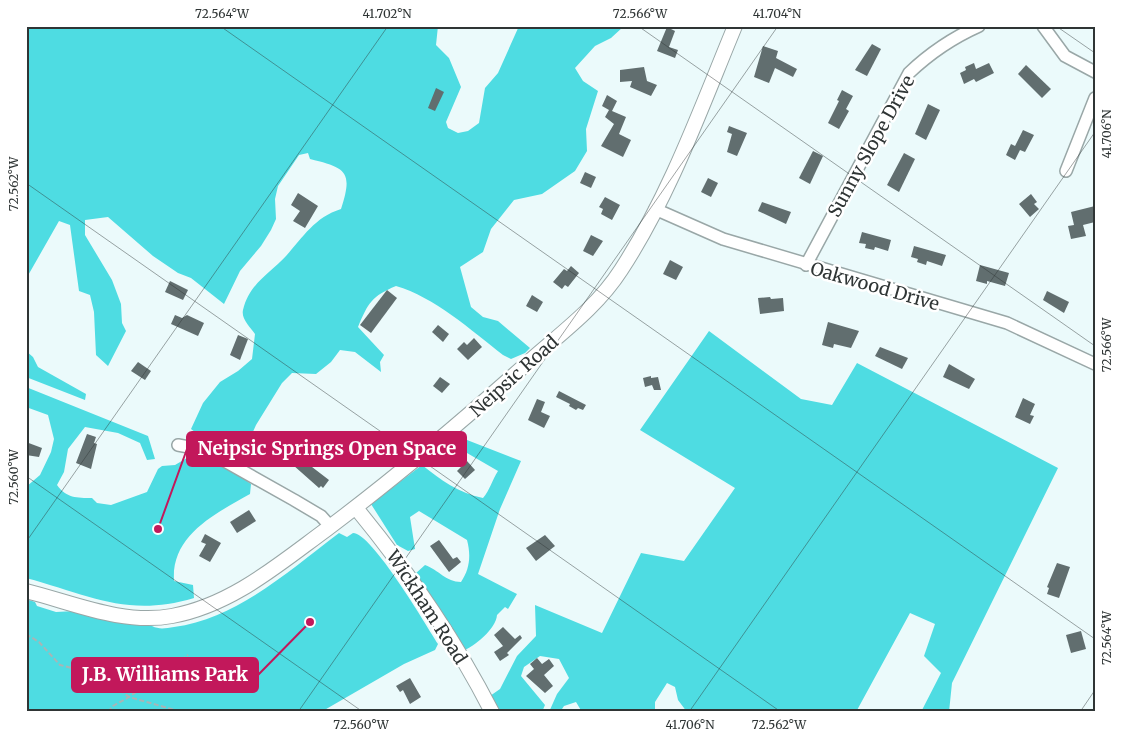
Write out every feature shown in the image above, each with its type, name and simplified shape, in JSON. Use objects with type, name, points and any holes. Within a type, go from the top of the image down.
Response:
[{"type":"street","name":"Neipsic Road","points":[[26,591],[117,616],[135,618],[170,616],[201,608],[249,585],[356,508],[455,428],[588,310],[621,270],[655,209],[704,103],[735,26]]},
{"type":"street","name":"Sunny Slope Drive","points":[[806,265],[909,73],[925,58],[953,38],[979,26]]},
{"type":"street","points":[[1043,26],[1065,56],[1095,72]]},
{"type":"street","points":[[1066,171],[1095,98]]},
{"type":"street","name":"Oakwood Drive","points":[[655,209],[723,239],[1007,323],[1095,364]]},
{"type":"street","points":[[178,444],[205,450],[321,516],[330,526]]},
{"type":"street","name":"Wickham Road","points":[[356,508],[389,548],[432,612],[492,712]]},
{"type":"path","points":[[26,634],[55,657],[60,664],[72,668],[84,677],[110,684],[129,698],[182,712]]},
{"type":"path","points":[[108,712],[113,706],[129,698],[188,655]]},
{"type":"shaded area","points":[[27,26],[438,26],[436,45],[449,58],[461,87],[446,122],[448,128],[458,133],[468,131],[479,123],[485,88],[498,73],[519,26],[636,26],[623,27],[611,38],[595,46],[575,68],[583,81],[598,91],[586,129],[587,151],[575,171],[542,194],[514,200],[491,229],[483,252],[460,267],[471,307],[483,317],[498,321],[530,348],[525,353],[511,359],[438,306],[410,291],[396,286],[381,293],[372,301],[358,327],[384,355],[380,362],[381,372],[355,352],[340,350],[331,362],[316,374],[292,373],[282,383],[256,425],[248,443],[233,461],[191,429],[203,403],[220,382],[238,371],[252,359],[255,334],[243,317],[243,310],[250,293],[310,228],[324,217],[341,209],[346,187],[344,174],[332,165],[310,159],[308,153],[299,155],[278,186],[275,199],[276,219],[271,230],[261,246],[240,271],[224,304],[191,278],[178,273],[153,256],[108,217],[85,220],[85,235],[112,280],[121,304],[122,323],[126,331],[108,366],[96,355],[94,312],[90,295],[79,291],[70,225],[59,221],[26,279]]},
{"type":"shaded area","points":[[709,331],[801,399],[832,405],[857,363],[1058,468],[952,683],[949,712],[921,712],[941,673],[924,656],[935,624],[910,613],[856,712],[687,712],[678,700],[675,687],[667,683],[655,702],[655,712],[582,712],[576,702],[564,706],[560,712],[549,712],[557,694],[569,678],[559,659],[540,656],[524,667],[521,676],[545,705],[542,712],[498,712],[490,696],[500,689],[517,656],[536,636],[535,605],[602,633],[641,553],[684,561],[735,488],[640,430]]},
{"type":"shaded area","points":[[26,351],[33,357],[38,367],[86,394],[85,400],[26,377]]},
{"type":"shaded area","points":[[26,387],[148,436],[155,459],[147,460],[140,443],[118,433],[85,427],[68,449],[64,472],[57,485],[68,495],[92,498],[97,503],[111,505],[147,492],[158,469],[162,466],[175,465],[192,455],[199,454],[220,462],[251,484],[250,494],[210,518],[188,539],[180,551],[175,565],[174,581],[193,585],[194,598],[170,604],[128,605],[90,597],[26,578],[26,487],[40,475],[51,452],[54,439],[48,415],[26,407]]},
{"type":"shaded area","points":[[467,440],[521,461],[500,509],[478,574],[517,594],[508,609],[505,607],[497,615],[493,626],[484,637],[462,651],[415,574],[425,565],[451,580],[461,582],[469,562],[467,540],[419,511],[410,517],[415,549],[408,551],[397,545],[371,504],[422,465],[443,481],[466,493],[483,498],[498,471],[467,453]]},
{"type":"shaded area","points":[[339,533],[347,537],[353,533],[362,537],[373,548],[398,581],[438,644],[435,650],[404,664],[321,712],[26,712],[26,599],[35,602],[37,606],[56,612],[75,611],[105,620],[160,628],[174,627],[220,614],[241,603],[282,577]]},
{"type":"building","points":[[667,27],[675,31],[669,47],[678,50],[675,58],[657,51]]},
{"type":"building","points":[[872,44],[881,49],[867,76],[855,70]]},
{"type":"building","points":[[763,46],[778,51],[776,58],[797,69],[793,77],[775,68],[769,83],[754,77]]},
{"type":"building","points":[[974,63],[976,69],[989,63],[994,73],[976,82],[974,79],[964,84],[960,73],[966,70],[965,67]]},
{"type":"building","points":[[1026,65],[1051,89],[1042,98],[1018,74]]},
{"type":"building","points":[[644,67],[647,81],[657,85],[651,96],[630,87],[632,81],[620,82],[620,70]]},
{"type":"building","points":[[436,88],[444,92],[435,111],[428,108]]},
{"type":"building","points":[[842,90],[853,96],[846,109],[849,111],[839,129],[828,123],[839,101],[837,100]]},
{"type":"building","points":[[607,95],[617,101],[612,111],[626,117],[619,134],[631,140],[623,157],[601,146],[614,124],[605,117],[609,110],[602,106]]},
{"type":"building","points":[[928,104],[940,110],[926,140],[915,134]]},
{"type":"building","points":[[729,126],[747,133],[737,156],[727,152],[732,134],[727,132]]},
{"type":"building","points":[[1023,130],[1034,135],[1025,152],[1020,150],[1015,160],[1006,155],[1011,144],[1015,146]]},
{"type":"building","points":[[813,151],[823,156],[810,184],[799,178]]},
{"type":"building","points":[[904,153],[915,159],[899,192],[887,185]]},
{"type":"building","points":[[585,172],[596,177],[591,188],[580,183]]},
{"type":"building","points":[[708,178],[718,183],[711,197],[701,192]]},
{"type":"building","points":[[298,193],[318,206],[305,228],[293,221],[300,211],[291,205]]},
{"type":"building","points":[[1031,194],[1037,202],[1034,204],[1039,209],[1030,217],[1019,204]]},
{"type":"building","points":[[605,197],[620,205],[612,220],[601,214],[603,209],[599,207]]},
{"type":"building","points":[[762,202],[791,212],[786,224],[758,211]]},
{"type":"building","points":[[1095,206],[1095,222],[1083,225],[1086,236],[1071,239],[1068,226],[1074,225],[1071,212]]},
{"type":"building","points":[[862,232],[891,240],[888,251],[875,247],[874,250],[865,248],[866,244],[859,243]]},
{"type":"building","points":[[591,235],[603,241],[593,256],[583,251]]},
{"type":"building","points":[[914,246],[946,255],[942,266],[927,261],[926,265],[917,262],[918,259],[911,257]]},
{"type":"building","points":[[670,260],[683,267],[676,280],[663,274]]},
{"type":"building","points":[[980,265],[1009,273],[1005,286],[987,281],[987,284],[976,281]]},
{"type":"building","points":[[571,266],[579,273],[568,287],[565,285],[562,289],[553,282],[564,269],[567,271]]},
{"type":"building","points":[[170,281],[188,290],[183,300],[165,292]]},
{"type":"building","points":[[387,290],[397,298],[371,333],[360,325]]},
{"type":"building","points":[[1047,291],[1069,302],[1064,313],[1043,300]]},
{"type":"building","points":[[532,295],[543,302],[537,312],[526,306]]},
{"type":"building","points":[[770,297],[771,299],[783,298],[784,311],[760,314],[758,298]]},
{"type":"building","points":[[175,315],[182,318],[187,315],[204,323],[198,336],[171,324]]},
{"type":"building","points":[[828,322],[859,331],[851,348],[834,344],[833,348],[822,345]]},
{"type":"building","points":[[438,325],[449,334],[443,342],[432,332]]},
{"type":"building","points":[[238,335],[248,339],[240,360],[230,355]]},
{"type":"building","points":[[474,338],[482,347],[468,360],[457,349],[464,342],[467,345]]},
{"type":"building","points":[[880,347],[908,358],[902,369],[875,356]]},
{"type":"building","points":[[138,362],[151,371],[145,380],[131,371]]},
{"type":"building","points":[[949,364],[975,379],[969,389],[943,377]]},
{"type":"building","points":[[651,376],[651,378],[658,377],[661,390],[654,390],[652,385],[645,387],[643,378]]},
{"type":"building","points":[[440,377],[450,384],[442,393],[433,386]]},
{"type":"building","points":[[559,391],[586,405],[583,410],[578,408],[576,410],[569,406],[570,404],[556,397]]},
{"type":"building","points":[[1023,398],[1035,404],[1030,415],[1034,416],[1030,424],[1015,417]]},
{"type":"building","points":[[537,399],[545,402],[541,412],[550,416],[544,428],[528,420]]},
{"type":"building","points":[[87,434],[96,437],[94,443],[97,444],[91,469],[76,463]]},
{"type":"building","points":[[26,442],[42,448],[39,457],[26,455]]},
{"type":"building","points":[[299,457],[329,480],[323,488],[321,486],[319,488],[293,465]]},
{"type":"building","points":[[467,461],[475,470],[465,479],[457,471]]},
{"type":"building","points":[[249,510],[256,521],[237,533],[230,522]]},
{"type":"building","points":[[205,534],[221,543],[210,562],[199,556],[206,544],[201,542]]},
{"type":"building","points":[[545,535],[555,546],[536,561],[526,548]]},
{"type":"building","points":[[439,540],[453,559],[457,557],[461,562],[449,572],[430,546]]},
{"type":"building","points":[[1057,563],[1070,567],[1059,598],[1047,594],[1049,588],[1047,587]]},
{"type":"building","points":[[503,627],[515,639],[520,635],[522,638],[507,653],[509,655],[500,661],[494,652],[503,646],[494,635]]},
{"type":"building","points":[[1081,631],[1086,649],[1071,653],[1066,635]]},
{"type":"building","points":[[537,658],[542,664],[549,659],[554,666],[544,675],[553,686],[545,693],[526,676],[534,669],[530,664]]},
{"type":"building","points":[[410,678],[421,697],[410,704],[403,690],[400,692],[396,686]]},
{"type":"place","name":"Neipsic Springs Open Space","points":[[158,529]]},
{"type":"place","name":"J.B. Williams Park","points":[[310,622]]}]
